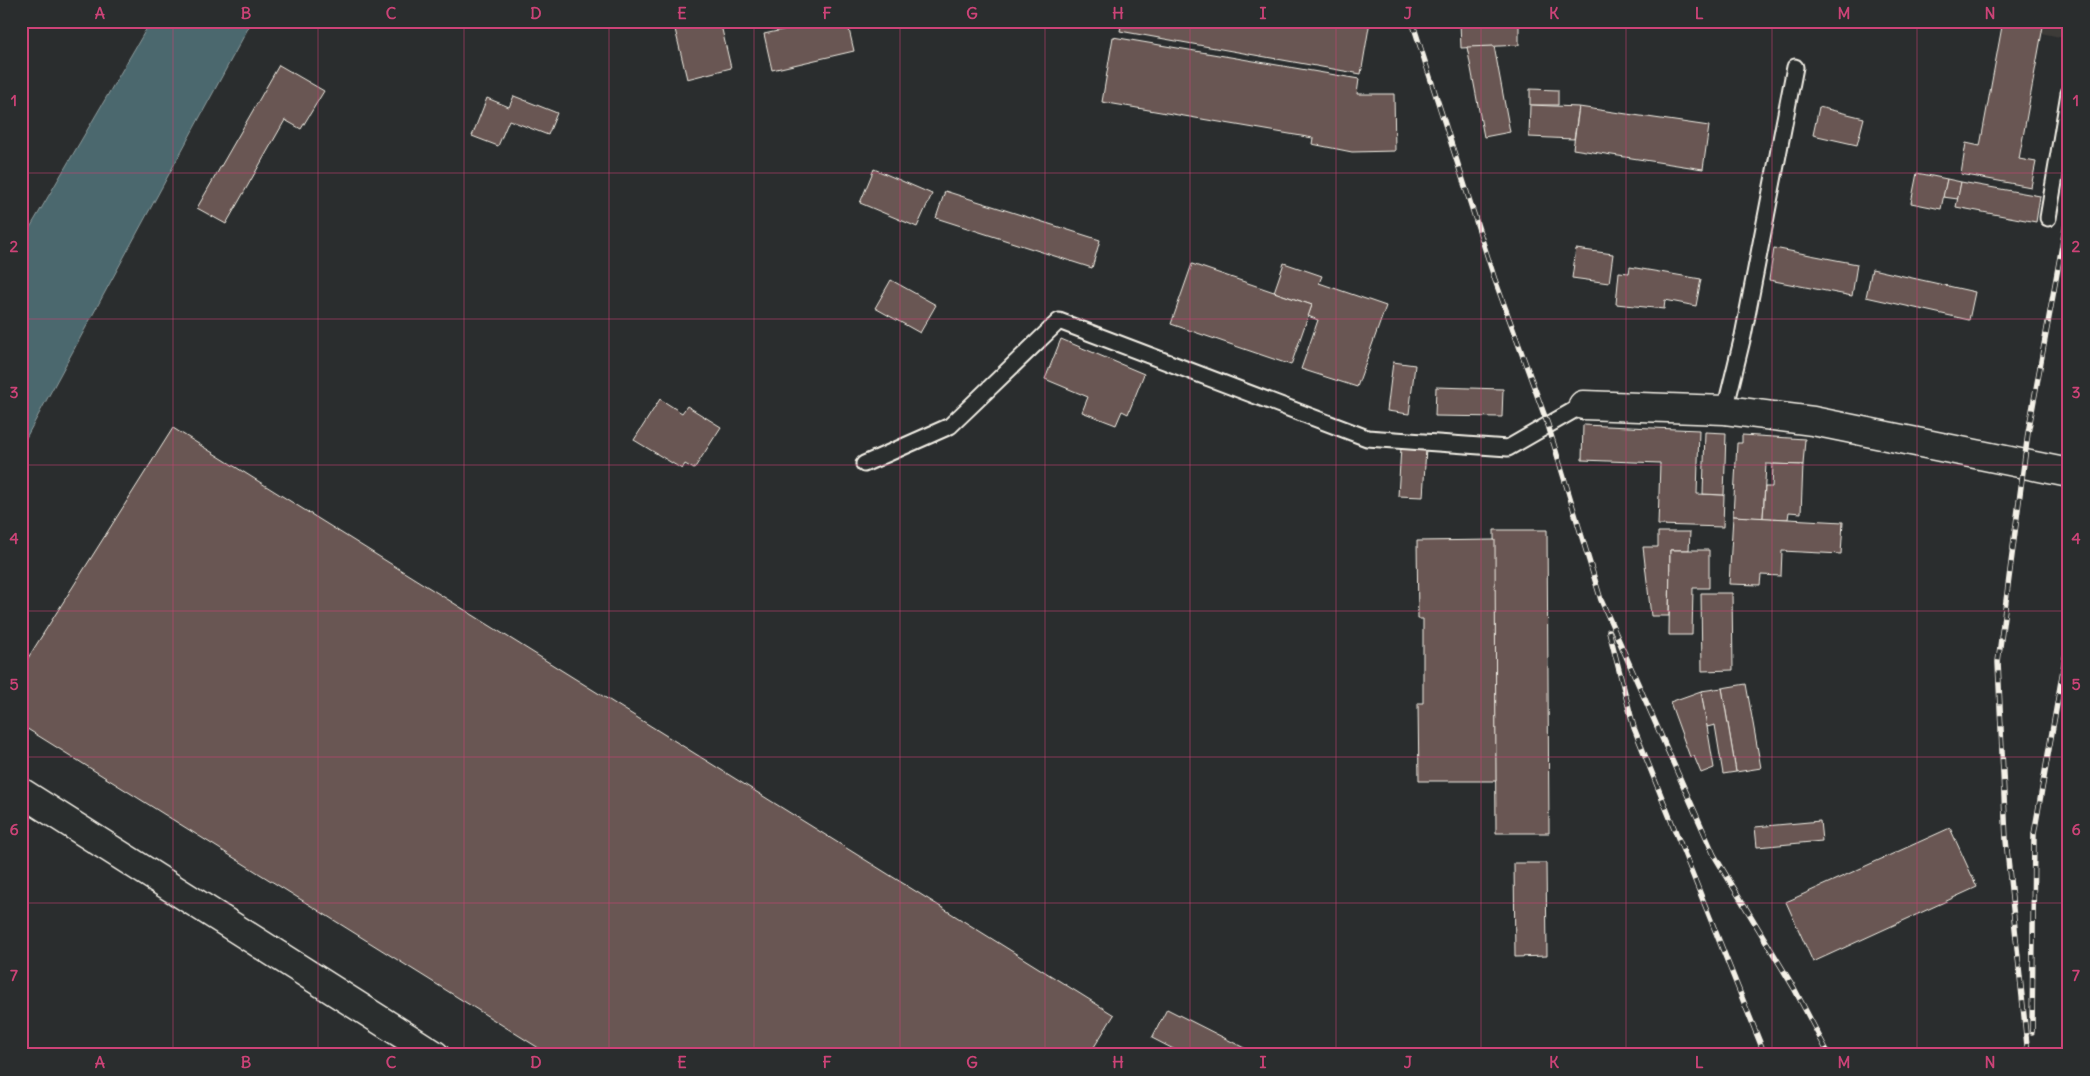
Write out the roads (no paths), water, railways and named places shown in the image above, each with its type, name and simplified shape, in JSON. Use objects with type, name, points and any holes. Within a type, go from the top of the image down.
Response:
[{"type":"street","points":[[1583,405],[1725,410],[1812,422],[2069,473]]},
{"type":"street","points":[[21,792],[436,1055]]},
{"type":"lane","points":[[1725,410],[1743,336],[1795,67]]},
{"type":"lane","points":[[2048,218],[2069,93]]},
{"type":"lane","points":[[864,464],[950,426],[1059,321],[1368,438],[1508,448],[1583,405]]},
{"type":"water","points":[[151,21],[252,21],[21,447],[21,243]]},
{"type":"railway","points":[[1412,21],[1495,280],[1548,425],[1601,600],[1714,855],[1794,988],[1829,1055]]},
{"type":"railway","points":[[2028,1055],[2006,840],[1998,662],[2028,433],[2069,207]]},
{"type":"railway","points":[[1609,631],[1634,728],[1765,1055]]},
{"type":"railway","points":[[2032,1032],[2034,834],[2069,636]]}]
